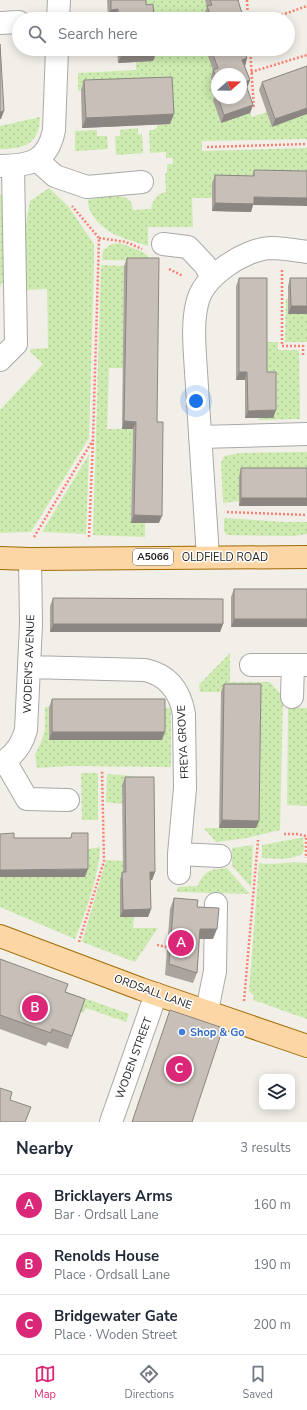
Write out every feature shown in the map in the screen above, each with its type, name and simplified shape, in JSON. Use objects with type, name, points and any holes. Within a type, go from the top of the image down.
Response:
[{"type":"main road","name":"OLDFIELD ROAD","points":[[0,558],[307,557]]},
{"type":"main road","name":"ORDSALL LANE","points":[[0,936],[206,1012],[307,1046]]},
{"type":"street","points":[[0,23],[12,22]]},
{"type":"street","points":[[0,360],[16,344],[7,166],[22,165],[37,160],[49,147],[54,130],[57,56]]},
{"type":"street","points":[[37,160],[55,176],[87,187],[142,182]]},
{"type":"street","points":[[163,244],[188,247],[205,265],[212,277]]},
{"type":"street","points":[[208,558],[195,356],[194,328],[197,303],[203,289],[212,277],[241,258],[257,251],[269,248],[307,252]]},
{"type":"street","points":[[200,437],[307,434]]},
{"type":"street","name":"WODEN'S AVENUE","points":[[30,559],[31,624],[26,730],[19,748],[3,763],[27,799],[68,800]]},
{"type":"street","points":[[251,665],[300,665],[292,697]]},
{"type":"street","name":"FREYA GROVE","points":[[29,667],[145,670],[161,675],[173,687],[182,703],[184,714],[185,788],[179,864],[220,856]]},
{"type":"street","points":[[206,1012],[215,971],[216,904]]},
{"type":"street","name":"WODEN STREET","points":[[111,1122],[156,994]]},
{"type":"path","points":[[247,0],[248,12]]},
{"type":"path","points":[[290,12],[307,6]]},
{"type":"path","points":[[251,72],[307,55]]},
{"type":"path","points":[[250,56],[254,110]]},
{"type":"path","points":[[207,147],[307,144]]},
{"type":"path","points":[[76,184],[74,198],[70,204],[99,238],[89,538]]},
{"type":"path","points":[[282,264],[282,346],[303,346],[303,357]]},
{"type":"path","points":[[34,537],[93,440]]},
{"type":"path","points":[[223,512],[307,515]]},
{"type":"path","points":[[78,945],[104,861],[102,770]]},
{"type":"path","points":[[284,834],[306,836],[306,858]]},
{"type":"path","points":[[243,1003],[258,840]]},
{"type":"path","points":[[157,945],[167,947]]},
{"type":"green space","points":[[143,0],[205,0],[209,12],[148,12]]},
{"type":"green space","points":[[153,56],[212,56],[214,68],[211,68],[211,104],[218,104],[221,123],[250,113],[252,117],[267,112],[272,126],[307,114],[307,139],[202,141],[202,151],[307,148],[307,179],[212,183],[212,198],[192,198],[193,227],[148,227],[148,246],[125,239],[105,229],[91,213],[88,200],[116,196],[128,199],[133,210],[151,209],[156,198],[160,194],[166,192],[165,174],[167,173],[167,164],[173,164],[173,158],[166,158],[166,152],[150,153],[149,130],[154,130],[159,125],[170,124],[168,87],[78,91],[78,73],[136,70],[136,62],[153,61]]},
{"type":"green space","points":[[40,117],[37,133],[29,143],[17,148],[0,149],[0,126]]},
{"type":"green space","points":[[138,128],[138,135],[142,134],[143,153],[116,155],[115,136],[120,136],[120,130]]},
{"type":"green space","points":[[97,130],[97,136],[107,136],[108,149],[75,151],[75,131]]},
{"type":"green space","points":[[49,188],[68,206],[94,244],[89,438],[31,532],[0,533],[0,410],[43,364],[30,352],[31,349],[48,348],[47,289],[25,290],[22,244],[30,201]]},
{"type":"green space","points":[[0,194],[7,198],[11,266],[0,287]]},
{"type":"green space","points":[[120,243],[143,252],[148,256],[148,261],[102,260],[103,250],[112,244]]},
{"type":"green space","points":[[101,265],[124,266],[123,368],[109,368],[107,429],[133,429],[131,523],[145,523],[145,537],[93,535]]},
{"type":"green space","points":[[286,299],[307,314],[307,342],[285,342]]},
{"type":"green space","points":[[264,342],[278,342],[278,350],[299,350],[300,419],[259,420],[259,418],[273,418],[265,380]]},
{"type":"green space","points":[[307,452],[307,476],[239,476],[239,501],[223,503],[221,463],[224,456],[240,453]]},
{"type":"green space","points":[[89,454],[86,534],[42,532]]},
{"type":"green space","points":[[224,518],[307,522],[307,534],[293,536],[227,535],[224,531]]},
{"type":"green space","points":[[230,653],[230,682],[270,682],[283,697],[280,830],[247,838],[216,842],[204,828],[219,828],[258,692],[200,692],[199,685]]},
{"type":"green space","points":[[45,707],[49,707],[49,740],[162,707],[171,708],[171,767],[68,766],[37,768],[35,755],[45,729]]},
{"type":"green space","points":[[288,708],[307,708],[307,806],[287,805]]},
{"type":"green space","points":[[81,773],[98,773],[98,820],[82,820]]},
{"type":"green space","points":[[107,774],[133,776],[137,785],[122,785],[122,804],[106,802]]},
{"type":"green space","points":[[303,838],[304,850],[301,855],[277,859],[262,858],[262,845]]},
{"type":"green space","points":[[253,845],[251,887],[232,866],[232,848]]},
{"type":"green space","points":[[100,847],[97,870],[91,894],[75,939],[0,907],[0,877],[85,877],[85,850]]},
{"type":"green space","points":[[106,860],[123,861],[123,880],[134,917],[133,928],[158,928],[135,962],[82,942]]},
{"type":"green space","points":[[259,863],[307,863],[307,1019],[253,1000],[254,996],[249,991]]},
{"type":"green space","points":[[227,868],[250,894],[177,892],[178,887],[198,886],[205,874],[212,870]]},
{"type":"green space","points":[[0,968],[129,1014],[126,1022],[86,1008],[84,1013],[61,1005]]},
{"type":"building","points":[[111,0],[146,0],[146,5],[153,4],[154,12],[118,12],[118,9],[111,10]]},
{"type":"building","points":[[210,0],[238,0],[242,12],[209,12],[207,6],[212,5]]},
{"type":"building","points":[[0,44],[4,111],[0,112]]},
{"type":"building","points":[[214,56],[246,56],[247,58],[242,60],[245,68],[218,68]]},
{"type":"building","points":[[307,66],[307,108],[275,119],[262,82]]},
{"type":"building","points":[[247,72],[250,80],[247,81]]},
{"type":"building","points":[[172,77],[174,114],[86,118],[84,80]]},
{"type":"building","points":[[247,88],[253,105],[224,115],[220,104],[247,104]]},
{"type":"building","points":[[254,170],[307,171],[307,198],[254,197],[254,204],[215,203],[215,175],[254,176]]},
{"type":"building","points":[[127,258],[159,258],[157,422],[163,422],[162,516],[134,515],[136,422],[124,421]]},
{"type":"building","points":[[239,278],[267,278],[267,372],[276,372],[276,410],[248,411],[247,372],[239,372]]},
{"type":"building","points":[[290,278],[307,278],[307,306],[291,306]]},
{"type":"building","points":[[241,468],[307,468],[307,498],[241,498]]},
{"type":"building","points":[[234,589],[307,589],[307,619],[234,619]]},
{"type":"building","points":[[53,598],[223,599],[223,624],[53,624]]},
{"type":"building","points":[[224,684],[261,684],[259,821],[222,820]]},
{"type":"building","points":[[52,699],[165,699],[165,732],[52,732]]},
{"type":"building","points":[[125,777],[154,777],[155,872],[150,872],[151,909],[123,910],[122,872],[126,872]]},
{"type":"building","points":[[14,833],[14,838],[71,838],[72,833],[88,833],[88,869],[0,870],[0,834]]},
{"type":"building","points":[[174,898],[198,900],[197,907],[219,908],[217,929],[200,929],[197,973],[169,964]]},
{"type":"building","points":[[0,959],[68,984],[65,992],[85,999],[72,1036],[52,1029],[51,1033],[0,1015]]},
{"type":"building","points":[[170,1010],[223,1028],[192,1122],[132,1122]]},
{"type":"building","points":[[0,1088],[12,1092],[10,1100],[31,1107],[25,1122],[0,1122]]},
{"type":"place","name":"Bricklayers Arms","points":[[181,943]]},
{"type":"place","name":"Renolds House","points":[[35,1008]]},
{"type":"place","name":"Shop & Go","points":[[182,1032]]},
{"type":"place","name":"Bridgewater Gate","points":[[179,1069]]}]
